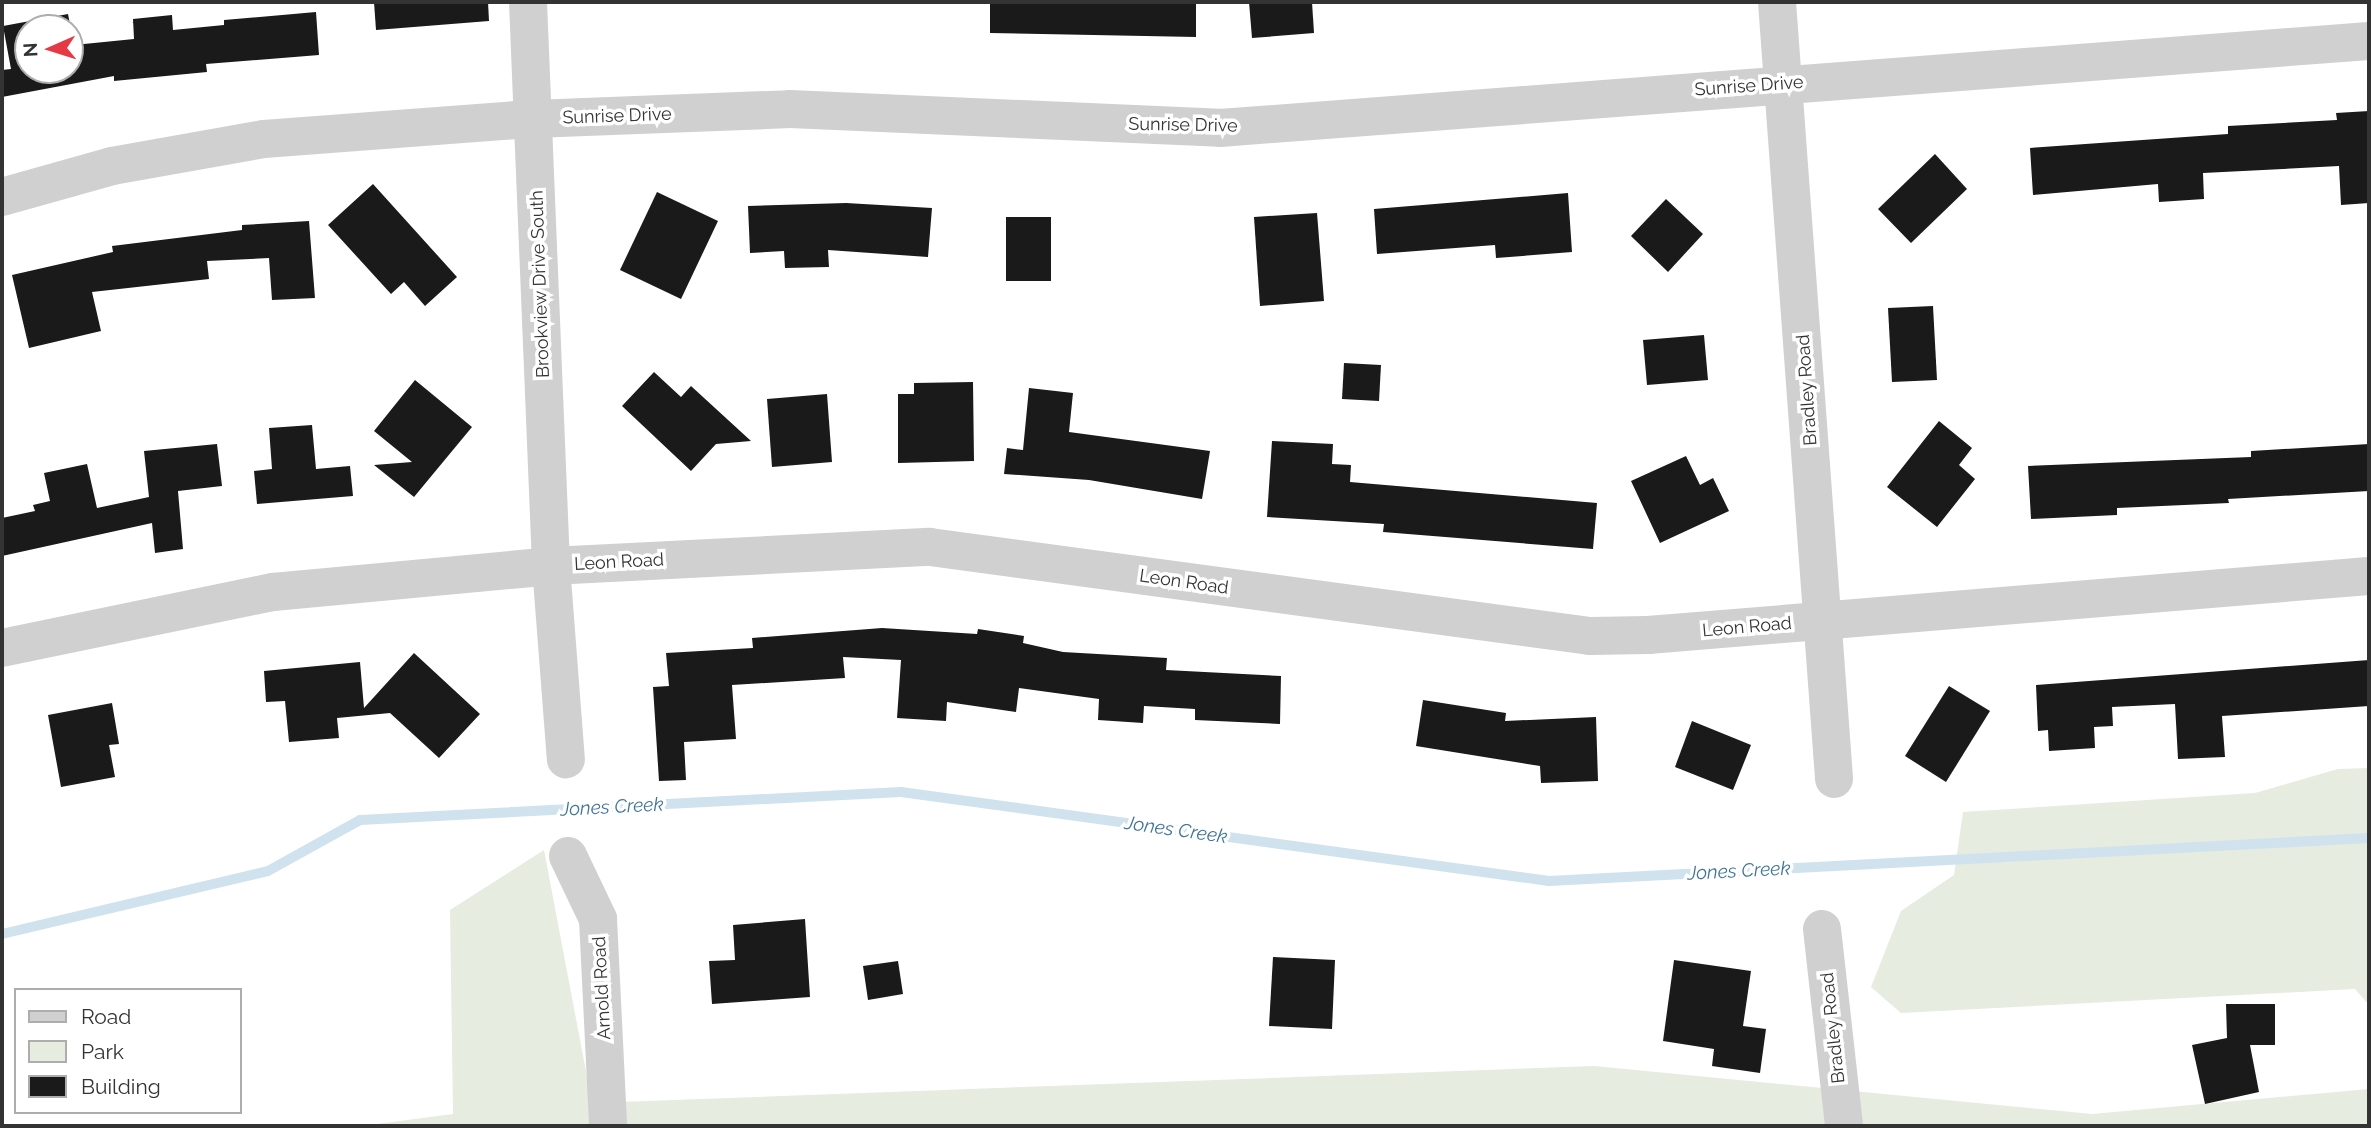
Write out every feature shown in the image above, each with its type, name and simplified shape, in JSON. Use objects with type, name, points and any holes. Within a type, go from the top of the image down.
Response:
[{"type":"street","name":"Brookview Drive South","points":[[528,2],[551,566]]},
{"type":"street","name":"Bradley Road","points":[[1777,2],[1825,621],[1834,779]]},
{"type":"street","name":"Sunrise Drive","points":[[2,197],[112,166],[264,139],[533,119],[790,109],[1220,128],[2369,41]]},
{"type":"street","name":"Leon Road","points":[[2,648],[273,592],[551,566],[930,547],[1590,636],[1825,621],[2369,576]]},
{"type":"street","points":[[551,566],[566,759]]},
{"type":"street","name":"Arnold Road","points":[[568,856],[598,919],[608,1126]]},
{"type":"street","name":"Bradley Road","points":[[1822,929],[1844,1126]]},
{"type":"green space","points":[[2369,768],[2369,1005],[2355,989],[1901,1013],[1871,987],[1901,911],[1954,875],[1963,812],[2255,793],[2338,769]]},
{"type":"green space","points":[[544,850],[592,1103],[1594,1066],[2092,1114],[2369,1089],[2369,1126],[362,1126],[453,1114],[450,910]]},
{"type":"building","points":[[374,2],[488,2],[489,21],[376,30]]},
{"type":"building","points":[[990,2],[1196,2],[1196,37],[990,33]]},
{"type":"building","points":[[1249,2],[1312,2],[1314,33],[1252,38]]},
{"type":"building","points":[[316,12],[319,55],[206,64],[207,72],[114,81],[114,76],[84,82],[84,44],[134,39],[133,19],[172,15],[173,30],[224,25],[224,20]]},
{"type":"building","points":[[14,24],[14,84],[71,84],[2,97],[2,70],[11,69],[3,26]]},
{"type":"building","points":[[2369,111],[2369,203],[2341,205],[2339,166],[2203,173],[2204,199],[2159,202],[2158,184],[2033,195],[2030,148],[2228,134],[2228,126],[2337,120],[2336,113]]},
{"type":"building","points":[[1935,154],[1967,189],[1911,243],[1878,209]]},
{"type":"building","points":[[373,184],[457,277],[425,306],[404,282],[391,294],[328,225]]},
{"type":"building","points":[[657,192],[718,221],[681,299],[620,270]]},
{"type":"building","points":[[1568,193],[1572,252],[1496,258],[1495,245],[1377,254],[1374,209]]},
{"type":"building","points":[[1666,199],[1703,234],[1668,272],[1631,236]]},
{"type":"building","points":[[846,203],[932,208],[928,257],[828,250],[829,267],[785,268],[784,251],[750,253],[748,206]]},
{"type":"building","points":[[1317,213],[1324,301],[1260,306],[1254,217]]},
{"type":"building","points":[[1006,217],[1051,217],[1051,281],[1006,281]]},
{"type":"building","points":[[309,221],[315,298],[272,300],[269,258],[207,261],[209,279],[92,292],[101,331],[29,348],[12,275],[113,252],[112,246],[242,230],[242,225]]},
{"type":"building","points":[[1933,306],[1937,380],[1892,382],[1888,308]]},
{"type":"building","points":[[1704,335],[1708,380],[1647,385],[1643,340]]},
{"type":"building","points":[[1344,363],[1381,365],[1379,401],[1342,399]]},
{"type":"building","points":[[654,372],[681,397],[691,386],[751,441],[716,444],[691,471],[622,406]]},
{"type":"building","points":[[415,380],[472,427],[414,497],[374,465],[412,462],[374,431]]},
{"type":"building","points":[[973,382],[974,461],[898,463],[898,394],[914,394],[914,383]]},
{"type":"building","points":[[1029,388],[1073,393],[1069,432],[1210,451],[1202,499],[1089,480],[1004,474],[1007,448],[1023,450]]},
{"type":"building","points":[[827,394],[832,462],[772,467],[767,399]]},
{"type":"building","points":[[1939,421],[1972,448],[1959,465],[1975,479],[1937,527],[1887,487]]},
{"type":"building","points":[[312,425],[316,469],[350,466],[353,496],[257,504],[254,471],[272,469],[269,428]]},
{"type":"building","points":[[1272,441],[1333,444],[1332,464],[1351,465],[1350,482],[1597,503],[1593,549],[1383,532],[1384,524],[1267,517]]},
{"type":"building","points":[[217,444],[222,486],[178,491],[183,549],[155,553],[152,523],[2,556],[2,518],[35,511],[33,505],[50,501],[44,473],[87,464],[97,508],[149,497],[144,451]]},
{"type":"building","points":[[2369,444],[2369,491],[2228,499],[2229,503],[2117,508],[2117,515],[2031,519],[2028,466],[2251,457],[2251,451]]},
{"type":"building","points":[[1686,456],[1700,485],[1713,478],[1729,511],[1660,543],[1631,481]]},
{"type":"building","points":[[882,628],[977,634],[978,629],[1024,636],[1023,643],[1063,652],[1167,658],[1166,670],[1281,676],[1280,724],[1195,720],[1195,709],[1144,706],[1143,723],[1098,720],[1099,699],[1019,688],[1016,712],[947,702],[946,721],[897,718],[901,660],[843,657],[845,678],[732,685],[736,739],[684,742],[686,780],[659,781],[653,687],[669,686],[666,653],[753,648],[752,638]]},
{"type":"building","points":[[414,653],[480,714],[439,758],[390,713],[337,718],[339,738],[289,742],[285,701],[266,702],[264,671],[360,662],[364,708]]},
{"type":"building","points":[[2369,660],[2369,706],[2222,716],[2225,757],[2178,759],[2175,704],[2112,707],[2113,726],[2094,727],[2095,748],[2049,751],[2048,730],[2038,731],[2036,685]]},
{"type":"building","points":[[1949,686],[1990,711],[1946,782],[1905,756]]},
{"type":"building","points":[[1423,700],[1506,713],[1505,721],[1596,717],[1598,781],[1541,783],[1540,766],[1416,746]]},
{"type":"building","points":[[112,703],[119,744],[109,745],[115,777],[61,787],[48,715]]},
{"type":"building","points":[[1692,721],[1751,745],[1733,790],[1675,767]]},
{"type":"building","points":[[805,919],[810,997],[712,1004],[709,961],[735,960],[733,925]]},
{"type":"building","points":[[1273,957],[1335,960],[1332,1029],[1269,1026]]},
{"type":"building","points":[[1674,960],[1751,971],[1743,1026],[1766,1029],[1760,1073],[1712,1066],[1714,1049],[1663,1041]]},
{"type":"building","points":[[898,961],[903,994],[868,1000],[863,966]]},
{"type":"building","points":[[2226,1004],[2275,1004],[2275,1045],[2250,1045],[2259,1092],[2205,1104],[2192,1045],[2227,1038]]},
{"type":"waterway","name":"Jones Creek","points":[[2,934],[268,871],[360,820],[901,792],[1549,881],[2369,838]]}]
